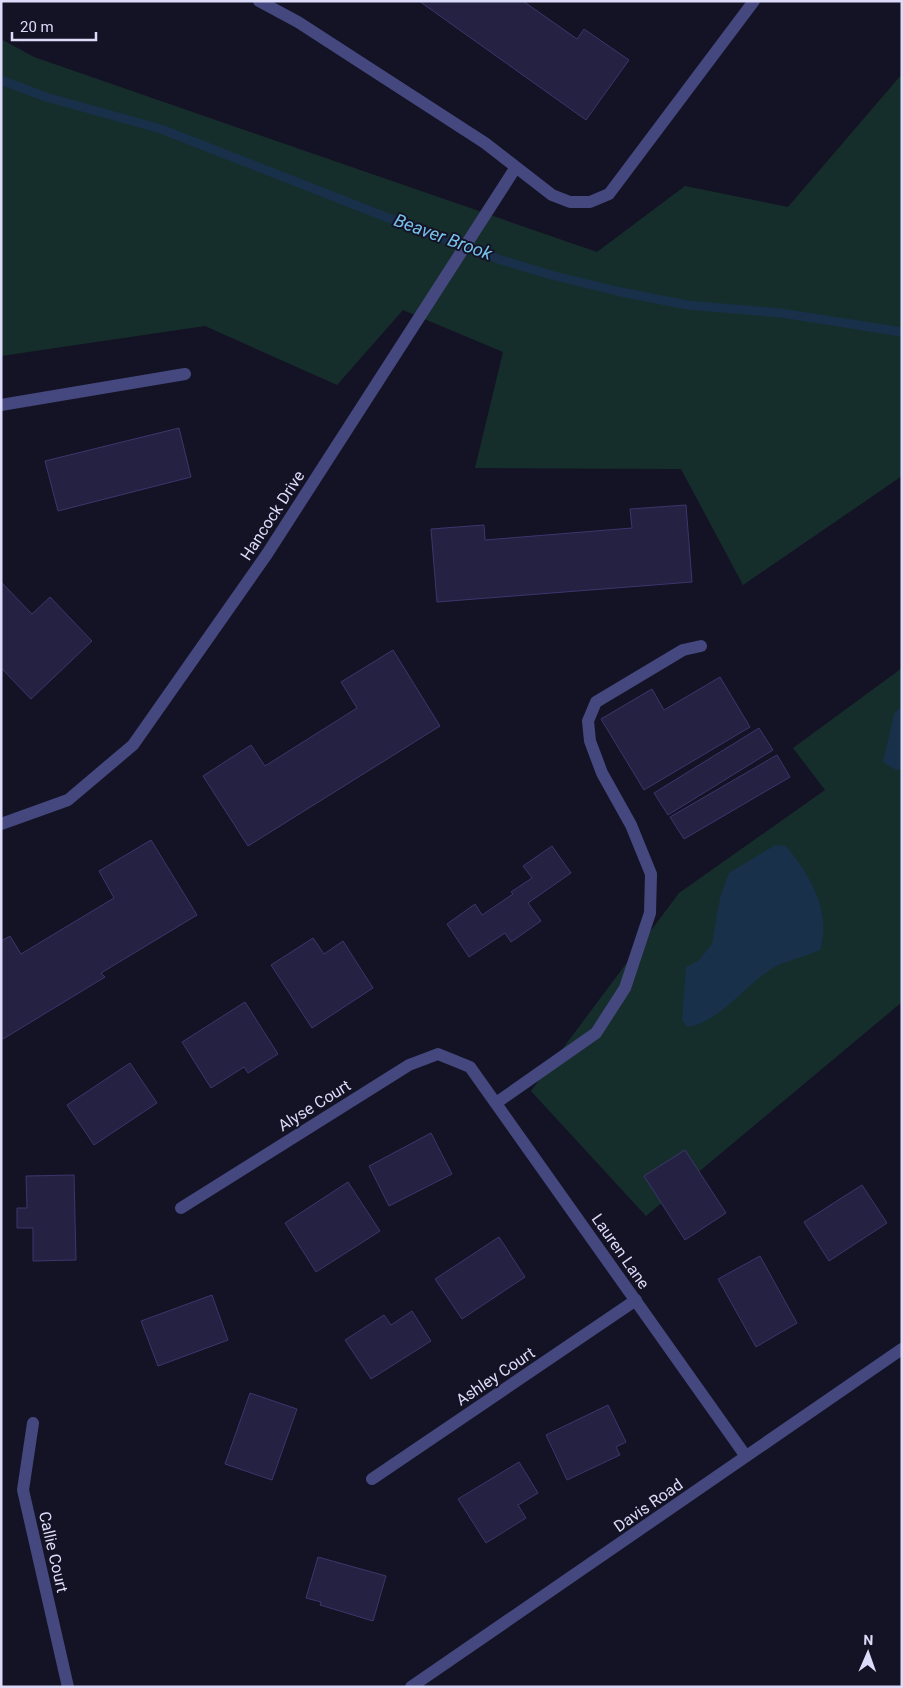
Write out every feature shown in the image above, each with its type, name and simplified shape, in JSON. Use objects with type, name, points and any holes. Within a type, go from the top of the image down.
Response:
[{"type":"street","points":[[259,1],[298,22],[485,143],[552,195],[570,202],[590,202],[609,194],[754,1]]},
{"type":"street","name":"Hancock Drive","points":[[1,824],[68,800],[133,745],[268,554],[516,167]]},
{"type":"street","points":[[1,405],[185,374]]},
{"type":"street","points":[[496,1104],[596,1033],[625,988],[650,913],[651,874],[631,826],[602,773],[590,741],[588,721],[596,702],[683,650],[701,646]]},
{"type":"street","name":"Alyse Court","points":[[181,1208],[409,1064],[438,1054],[470,1067]]},
{"type":"street","name":"Lauren Lane","points":[[470,1067],[745,1455]]},
{"type":"street","name":"Ashley Court","points":[[372,1479],[636,1300]]},
{"type":"street","name":"Davis Road","points":[[411,1687],[691,1496],[745,1455],[902,1349]]},
{"type":"street","name":"Callie Court","points":[[33,1423],[23,1490],[68,1687]]},
{"type":"green space","points":[[1,39],[34,57],[597,252],[685,186],[788,207],[902,74],[902,476],[743,585],[681,469],[475,468],[503,352],[403,310],[337,385],[205,326],[1,356]]},
{"type":"green space","points":[[902,668],[902,1002],[646,1216],[531,1091],[679,893],[825,790],[793,748]]},
{"type":"water","points":[[902,706],[902,769],[896,770],[883,762],[894,714]]},
{"type":"water","points":[[775,845],[786,846],[803,869],[816,895],[821,908],[823,922],[820,950],[773,968],[763,974],[721,1011],[699,1024],[687,1027],[682,1020],[686,967],[698,961],[712,944],[720,898],[729,873]]},
{"type":"building","points":[[419,1],[523,1],[577,39],[584,29],[629,60],[586,120]]},
{"type":"building","points":[[179,428],[191,477],[58,511],[45,461]]},
{"type":"building","points":[[686,505],[692,582],[437,602],[431,529],[484,525],[485,540],[632,528],[630,509]]},
{"type":"building","points":[[1,582],[32,614],[50,597],[92,641],[31,699],[1,668]]},
{"type":"building","points":[[393,650],[440,726],[248,846],[203,776],[251,745],[265,766],[357,708],[341,682]]},
{"type":"building","points":[[720,677],[750,727],[644,790],[601,719],[652,689],[664,710]]},
{"type":"building","points":[[759,728],[773,750],[668,815],[654,793]]},
{"type":"building","points":[[777,755],[790,777],[684,839],[670,817]]},
{"type":"building","points":[[151,840],[197,915],[101,973],[105,977],[3,1039],[1,1036],[1,941],[10,936],[21,954],[114,898],[99,871]]},
{"type":"building","points":[[552,846],[571,873],[528,903],[541,921],[511,942],[505,933],[469,957],[447,924],[475,904],[482,915],[513,894],[511,892],[532,878],[523,866]]},
{"type":"building","points":[[313,938],[324,954],[343,941],[373,988],[312,1028],[271,965]]},
{"type":"building","points":[[245,1002],[278,1054],[248,1073],[244,1067],[211,1088],[182,1042]]},
{"type":"building","points":[[130,1063],[157,1103],[94,1145],[67,1105]]},
{"type":"building","points":[[431,1133],[452,1174],[389,1206],[369,1166]]},
{"type":"building","points":[[685,1150],[726,1213],[685,1240],[644,1176]]},
{"type":"building","points":[[74,1175],[76,1260],[33,1261],[33,1228],[17,1228],[17,1208],[27,1208],[26,1176]]},
{"type":"building","points":[[348,1182],[380,1231],[316,1272],[285,1223]]},
{"type":"building","points":[[862,1185],[887,1223],[829,1261],[804,1222]]},
{"type":"building","points":[[499,1237],[525,1277],[462,1319],[435,1279]]},
{"type":"building","points":[[760,1256],[797,1323],[756,1347],[718,1279]]},
{"type":"building","points":[[212,1295],[228,1340],[158,1366],[141,1321]]},
{"type":"building","points":[[412,1311],[431,1341],[371,1379],[345,1340],[384,1315],[391,1325]]},
{"type":"building","points":[[250,1393],[297,1409],[272,1480],[225,1464]]},
{"type":"building","points":[[608,1405],[626,1442],[616,1447],[620,1455],[567,1480],[546,1435]]},
{"type":"building","points":[[519,1462],[538,1493],[518,1505],[526,1518],[486,1543],[458,1499]]},
{"type":"building","points":[[318,1557],[386,1576],[373,1621],[320,1605],[321,1602],[306,1598]]},
{"type":"waterway","name":"Beaver Brook","points":[[1,80],[46,97],[161,129],[432,235],[477,249],[498,259],[551,275],[621,292],[687,305],[781,313],[902,332]]}]
